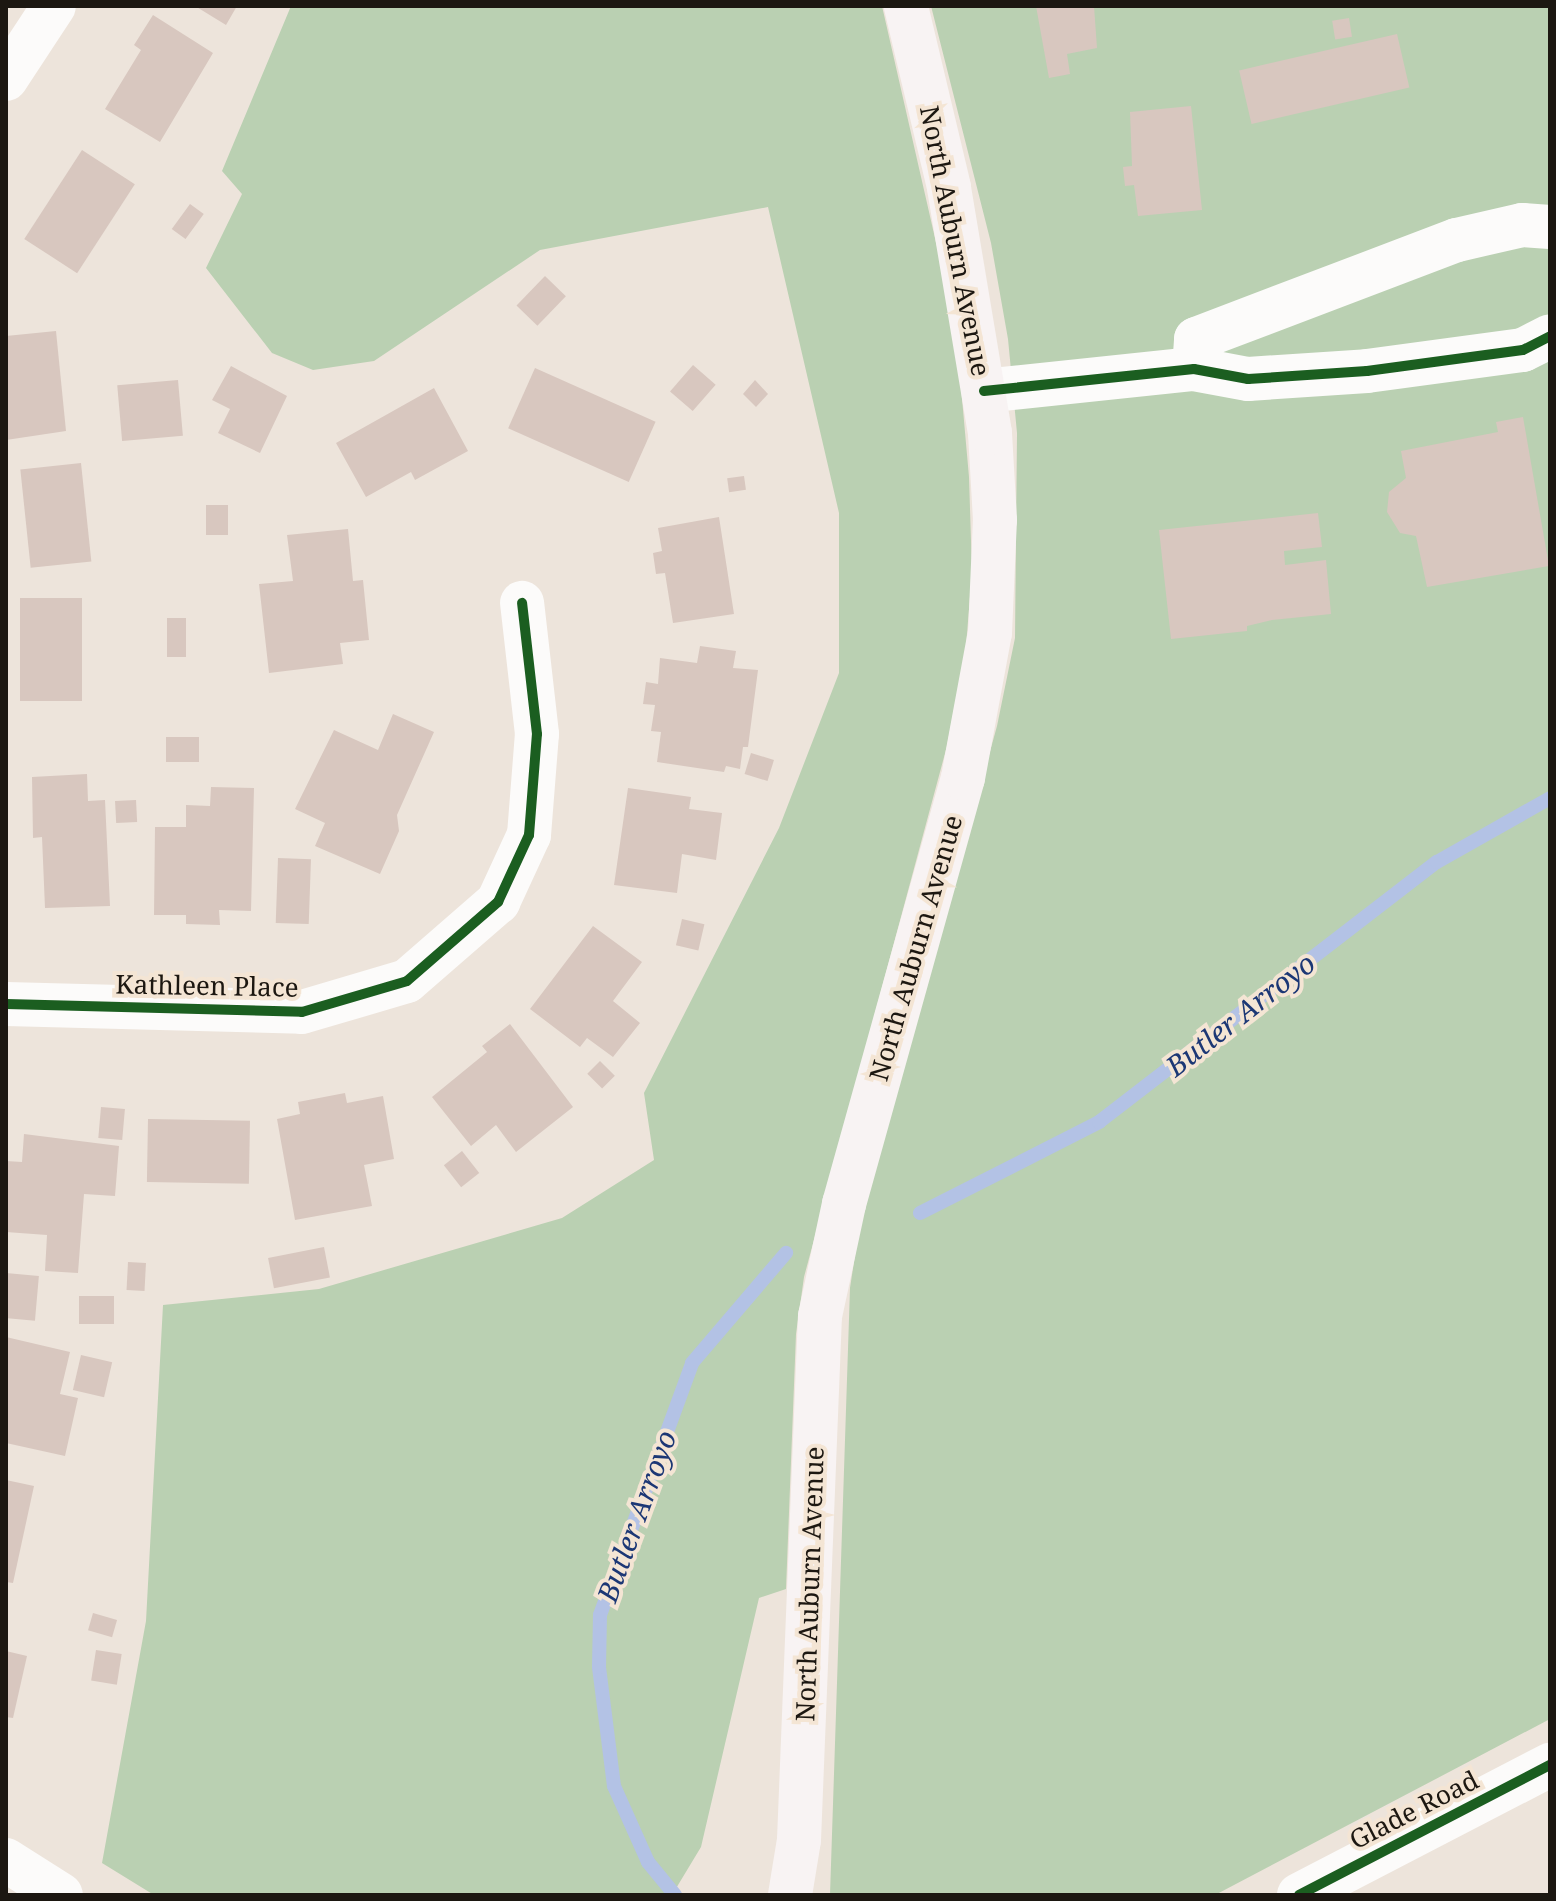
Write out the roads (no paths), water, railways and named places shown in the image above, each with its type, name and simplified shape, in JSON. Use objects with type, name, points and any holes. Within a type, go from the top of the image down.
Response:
[{"type":"main road","name":"North Auburn Avenue","points":[[790,1895],[799,1840],[820,1316],[844,1204],[963,778],[990,633],[995,520],[984,391],[949,187],[906,6]]},
{"type":"street","points":[[6,79],[54,6]]},
{"type":"street","points":[[1194,369],[1196,339],[1457,240],[1522,225],[1550,227]]},
{"type":"street","points":[[984,391],[1194,369],[1248,379],[1367,371],[1523,350],[1550,336]]},
{"type":"street","name":"Kathleen Place","points":[[6,1004],[302,1012],[407,981],[498,902],[529,835],[537,734],[522,603]]},
{"type":"street","name":"Glade Road","points":[[1299,1895],[1550,1765]]},
{"type":"street","points":[[6,1860],[61,1895]]},
{"type":"waterway","name":"Butler Arroyo","points":[[920,1213],[1099,1122],[1437,862],[1550,798]]},
{"type":"waterway","name":"Butler Arroyo","points":[[675,1895],[648,1862],[614,1786],[599,1667],[600,1615],[692,1363],[786,1253]]}]
